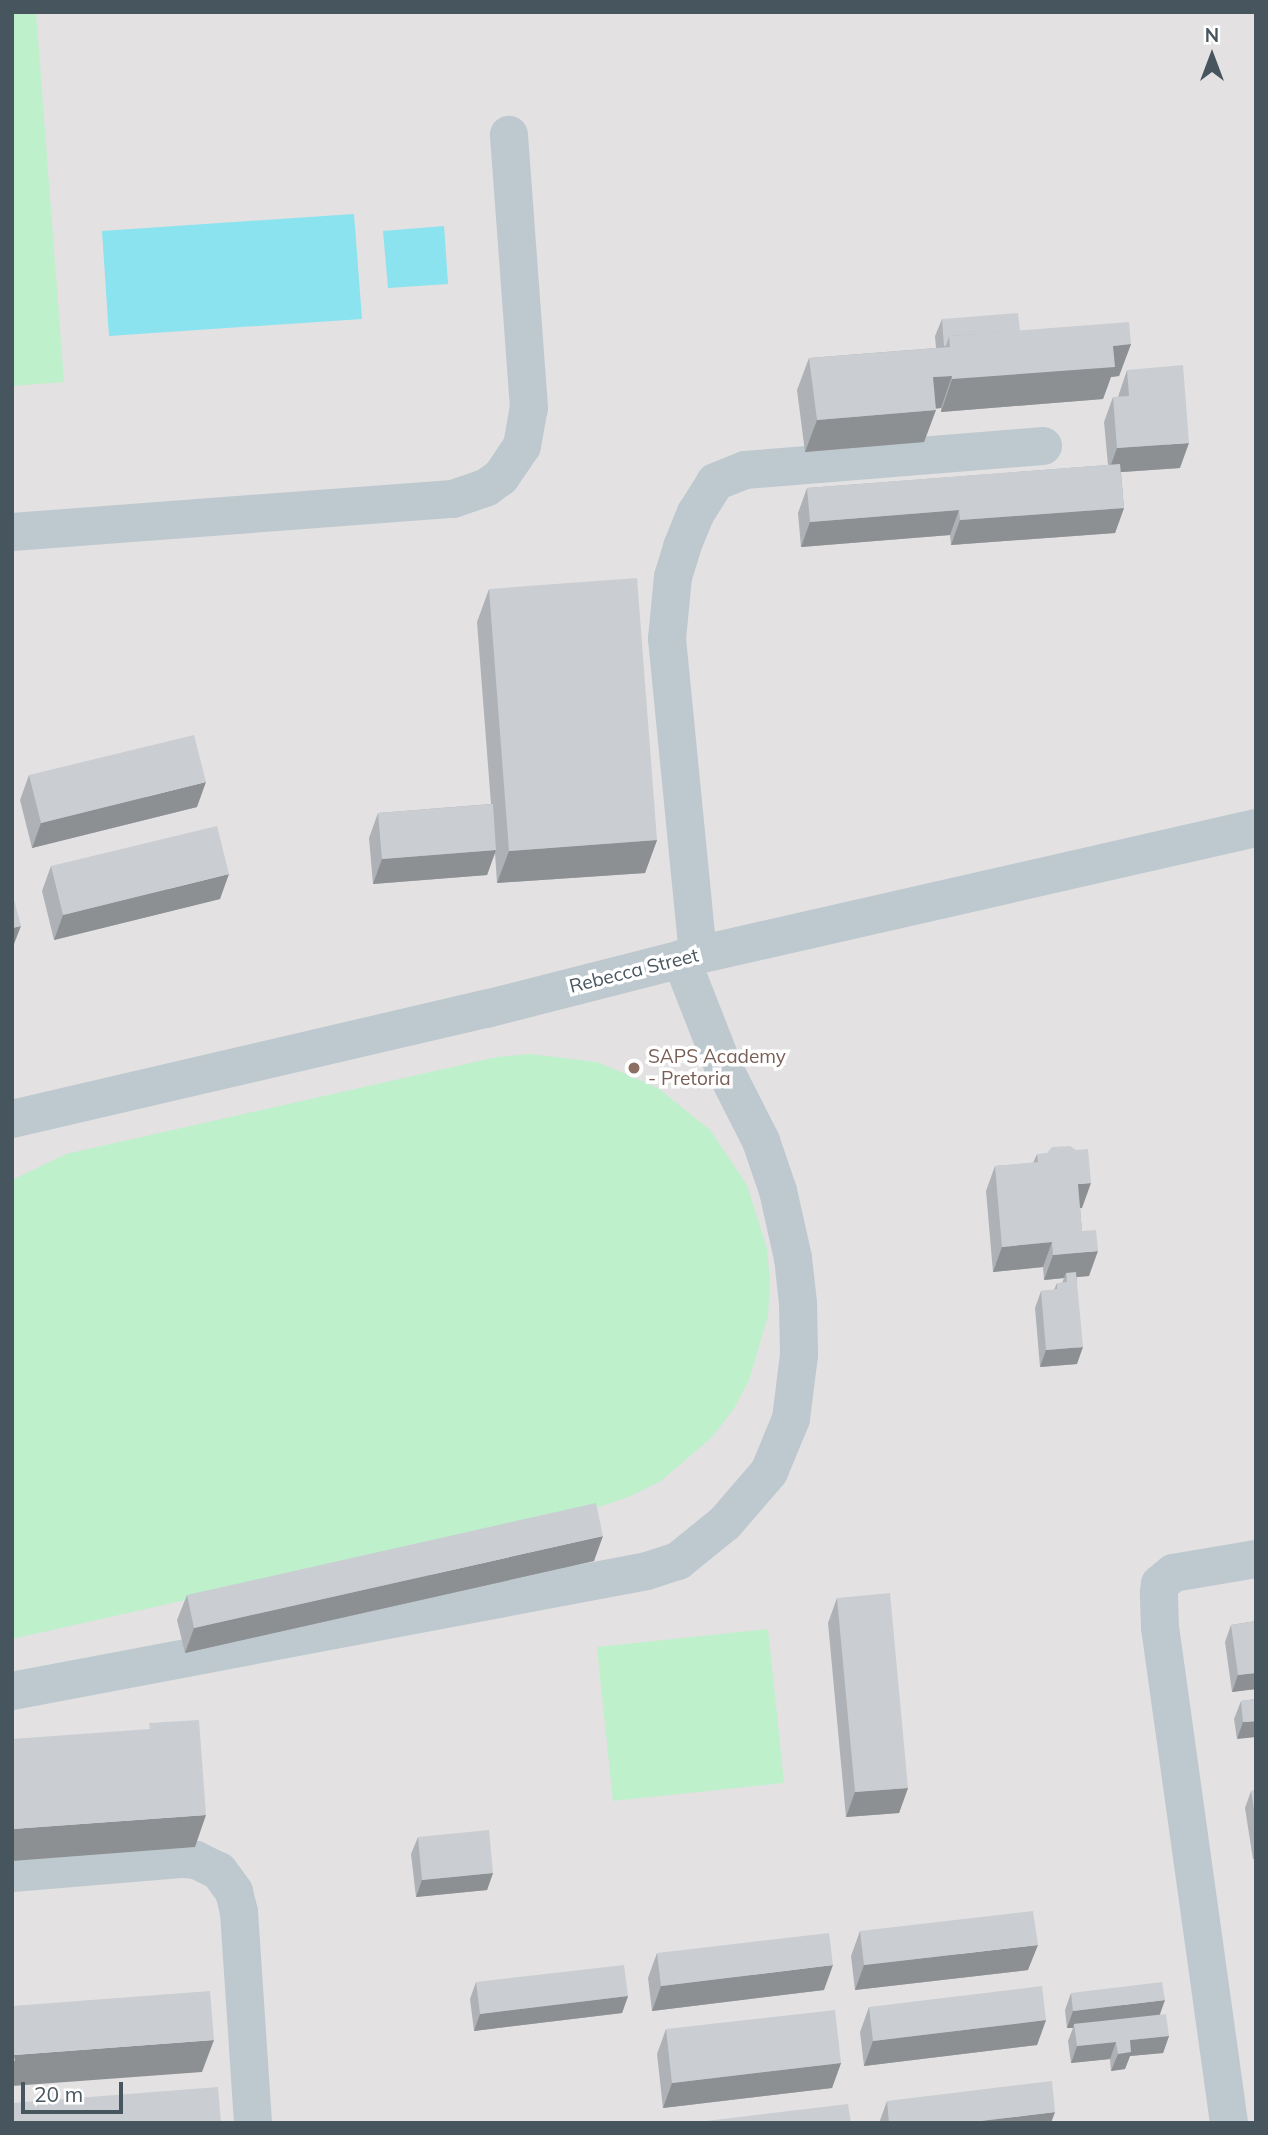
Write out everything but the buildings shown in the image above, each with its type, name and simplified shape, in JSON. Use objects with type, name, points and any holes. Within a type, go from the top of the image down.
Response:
[{"type":"street","points":[[12,532],[453,499],[486,487],[501,477],[522,446],[529,408],[509,135]]},
{"type":"street","points":[[12,1691],[647,1571],[678,1561],[726,1523],[769,1472],[791,1419],[799,1355],[798,1303],[793,1258],[778,1191],[761,1142],[723,1066],[689,957],[667,639],[673,577],[682,547],[715,482],[745,470],[1043,446]]},
{"type":"street","name":"Rebecca Street","points":[[12,1119],[486,1009],[689,957],[1256,828]]},
{"type":"street","points":[[1228,2123],[1160,1626],[1159,1592],[1160,1584],[1173,1573],[1256,1559]]},
{"type":"street","points":[[12,1873],[183,1859],[196,1860],[219,1871],[234,1892],[239,1912],[253,2123]]},
{"type":"shaded area","name":"SAPS Academy - Pretoria","points":[[12,12],[1256,12],[1256,2123],[12,2123]]},
{"type":"green space","points":[[12,12],[36,12],[64,382],[12,386]]},
{"type":"green space","points":[[530,1054],[597,1062],[658,1088],[710,1130],[747,1185],[767,1249],[770,1282],[768,1316],[749,1380],[733,1410],[712,1437],[661,1481],[631,1496],[599,1507],[12,1639],[12,1180],[66,1154],[497,1057]]},
{"type":"green space","points":[[768,1629],[784,1783],[613,1801],[597,1647]]},
{"type":"water","points":[[354,214],[362,319],[109,336],[102,231]]},
{"type":"water","points":[[444,226],[448,284],[388,288],[383,231]]},
{"type":"place","name":"SAPS Academy - Pretoria","points":[[634,1068]]}]
